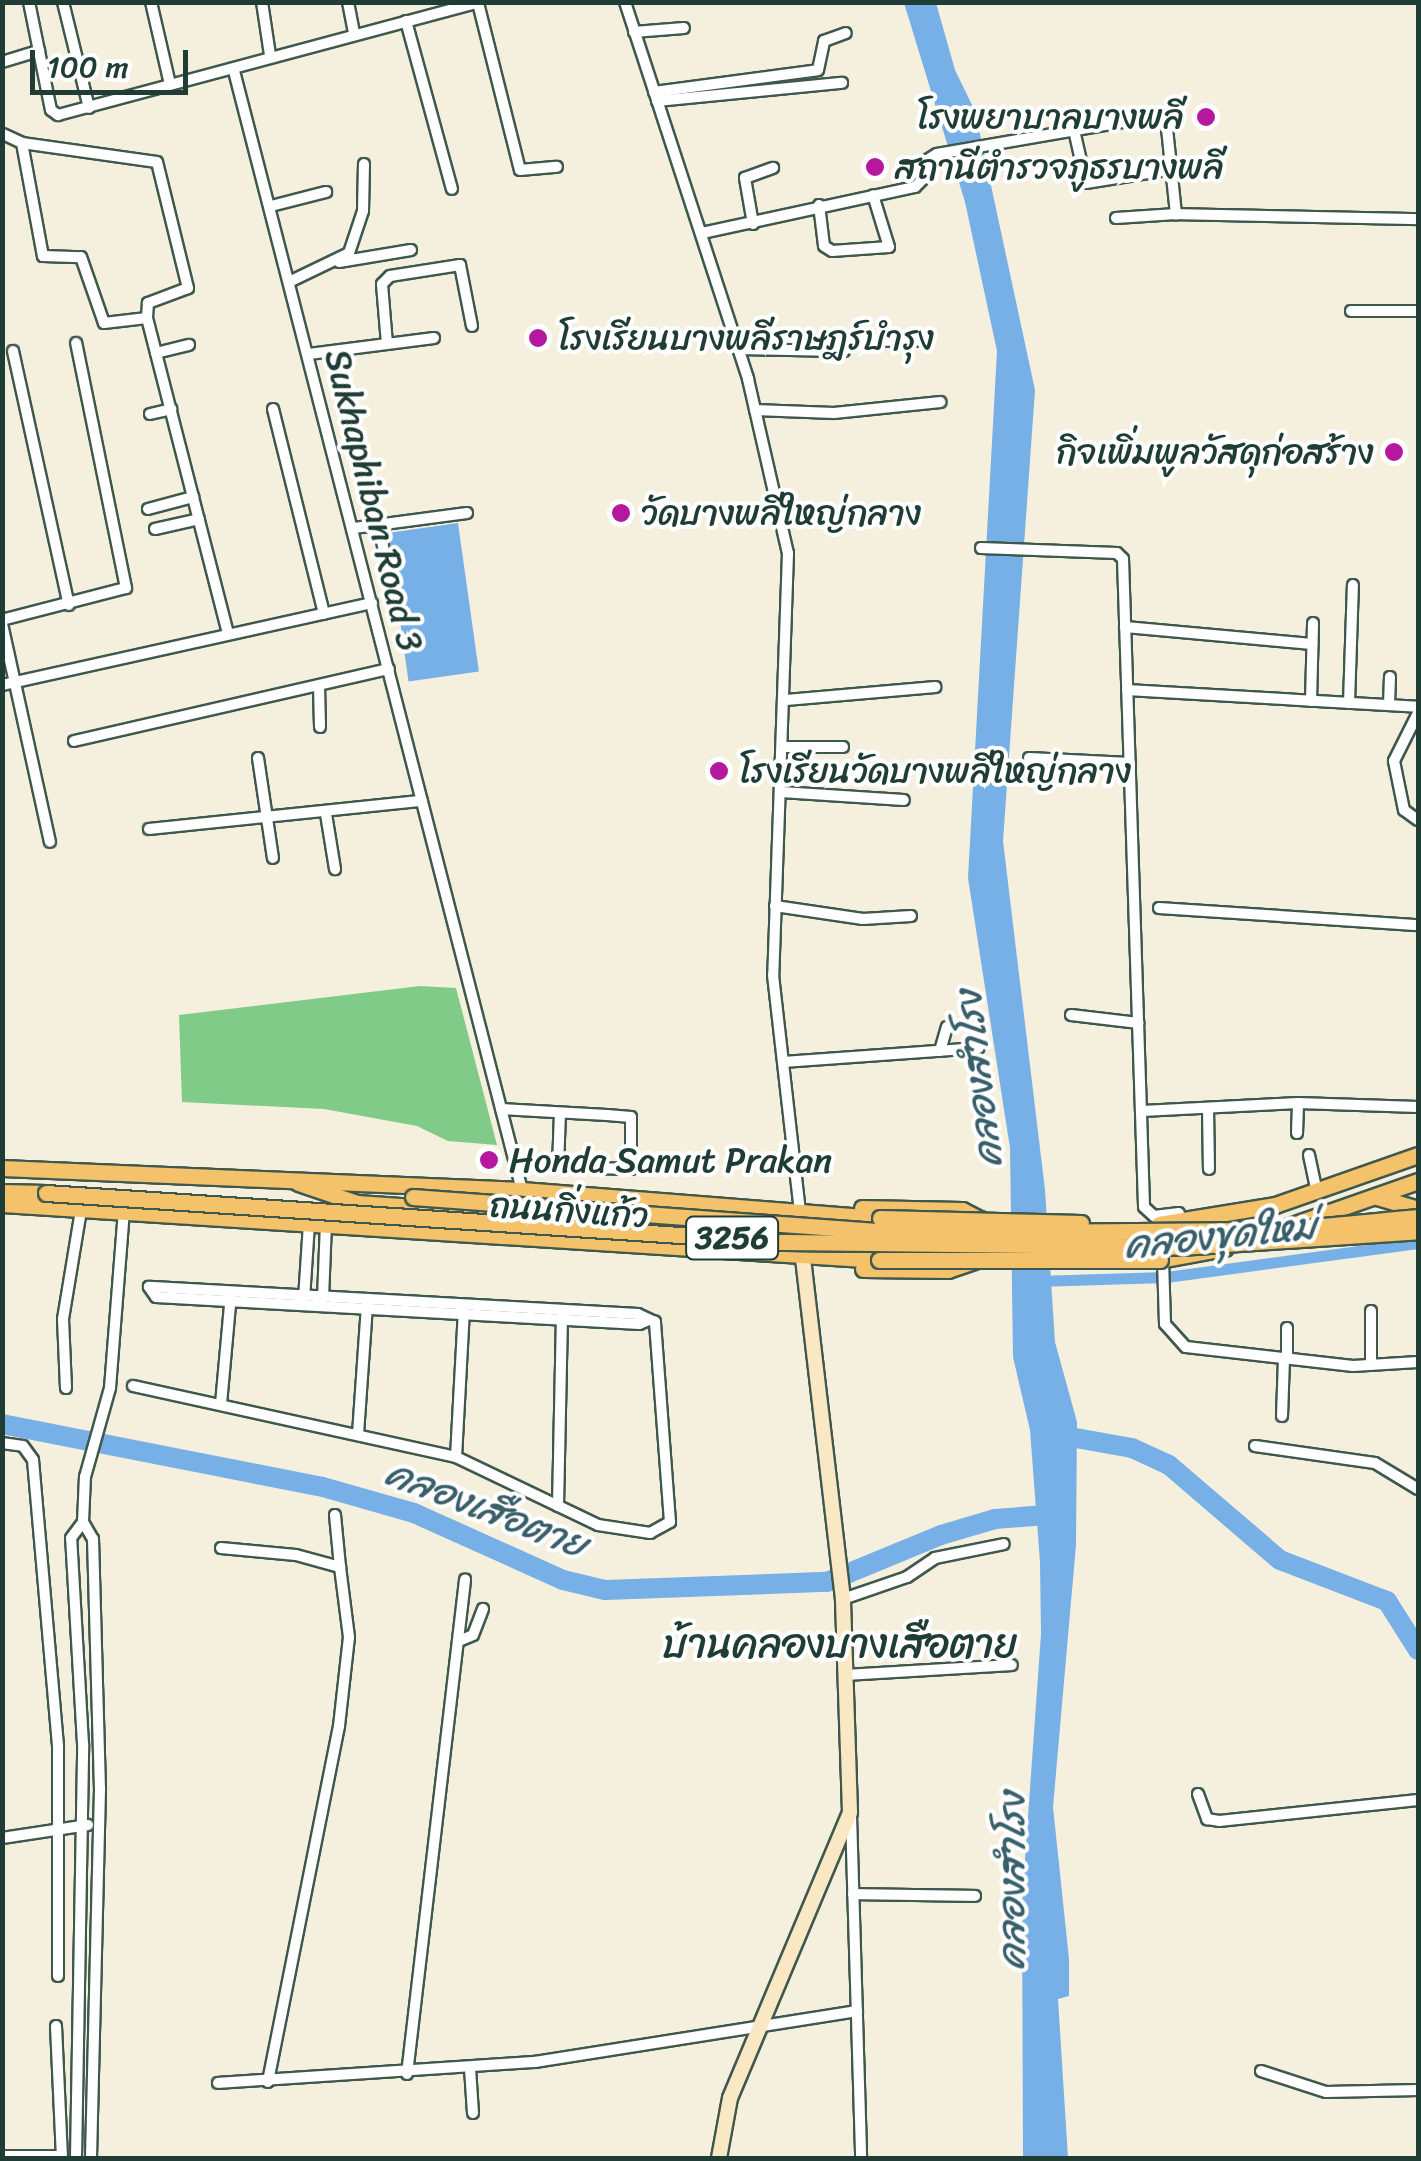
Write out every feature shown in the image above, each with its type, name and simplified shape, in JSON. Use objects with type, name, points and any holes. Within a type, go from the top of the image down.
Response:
[{"type":"main road","name":"ถนนกิ่งแก้ว","points":[[2,1168],[522,1190],[861,1218],[1159,1224],[1249,1211],[1317,1192],[1416,1153]]},
{"type":"main road","name":"3256","points":[[293,1180],[316,1192],[357,1203],[798,1234],[861,1218]]},
{"type":"main road","name":"ถนนกิ่งแก้ว","points":[[2,1204],[823,1258],[1162,1264],[1257,1239],[1418,1181]]},
{"type":"main road","name":"3256","points":[[2,1192],[880,1244],[1180,1247],[1418,1232]]},
{"type":"main road","name":"3256","points":[[316,1192],[904,1233],[1280,1230],[1418,1217]]},
{"type":"main road","points":[[1363,1198],[1390,1198],[1418,1209]]},
{"type":"main road","points":[[819,1213],[954,1210],[980,1219],[980,1255],[968,1265],[854,1269],[823,1258]]},
{"type":"main road","points":[[719,2158],[730,2098],[850,1812],[843,1594],[803,1256]]},
{"type":"street","points":[[29,2],[54,114],[234,71],[270,55],[450,6],[478,3],[520,170],[557,167]]},
{"type":"street","points":[[62,2],[89,108]]},
{"type":"street","points":[[151,2],[170,84]]},
{"type":"street","points":[[262,2],[270,55]]},
{"type":"street","points":[[348,2],[354,34]]},
{"type":"street","points":[[626,2],[738,349],[788,553],[786,700],[773,975],[800,1212]]},
{"type":"street","points":[[406,21],[452,189]]},
{"type":"street","points":[[634,32],[684,28]]},
{"type":"street","points":[[656,97],[818,70],[824,41],[846,33]]},
{"type":"street","points":[[2,62],[39,51]]},
{"type":"street","name":"Sukhaphiban Road 3","points":[[234,71],[310,354],[522,1190]]},
{"type":"street","points":[[656,97],[842,83]]},
{"type":"street","points":[[702,234],[920,185],[924,162],[937,154],[985,144],[1004,147],[1074,130],[1166,119],[1176,214]]},
{"type":"street","points":[[1074,130],[1086,183],[1173,169]]},
{"type":"street","points":[[2,134],[22,143],[157,162],[188,288],[148,303],[147,318],[228,634]]},
{"type":"street","points":[[22,143],[44,256],[84,260],[104,323],[147,318]]},
{"type":"street","points":[[291,281],[348,253],[360,224],[364,164]]},
{"type":"street","points":[[753,224],[745,178],[773,168]]},
{"type":"street","points":[[271,206],[326,192]]},
{"type":"street","points":[[819,205],[824,246],[832,251],[889,247],[873,195]]},
{"type":"street","points":[[1116,218],[1176,214],[1418,219]]},
{"type":"street","points":[[333,263],[410,250]]},
{"type":"street","points":[[387,344],[382,284],[390,276],[460,265],[472,326]]},
{"type":"street","points":[[1351,311],[1418,311]]},
{"type":"street","points":[[310,354],[434,338]]},
{"type":"street","points":[[807,349],[811,340],[915,341]]},
{"type":"street","points":[[50,842],[8,684],[2,622],[120,592],[127,582],[76,343]]},
{"type":"street","points":[[156,353],[190,345]]},
{"type":"street","points":[[738,349],[844,351]]},
{"type":"street","points":[[13,351],[69,604]]},
{"type":"street","points":[[755,410],[834,414],[940,402]]},
{"type":"street","points":[[150,414],[171,409]]},
{"type":"street","points":[[272,409],[324,614]]},
{"type":"street","points":[[148,509],[194,498]]},
{"type":"street","points":[[354,528],[467,513]]},
{"type":"street","points":[[155,529],[199,519]]},
{"type":"street","points":[[379,525],[390,583]]},
{"type":"street","points":[[980,548],[1120,555],[1147,1214],[1249,1211]]},
{"type":"street","points":[[1349,703],[1353,584]]},
{"type":"street","points":[[8,684],[372,603]]},
{"type":"street","points":[[1311,701],[1313,623]]},
{"type":"street","points":[[1125,627],[1312,644]]},
{"type":"street","points":[[74,741],[388,670]]},
{"type":"street","points":[[1389,705],[1390,678]]},
{"type":"street","points":[[319,686],[320,727]]},
{"type":"street","points":[[786,700],[935,687]]},
{"type":"street","points":[[1127,690],[1418,710],[1394,761],[1404,810],[1418,820]]},
{"type":"street","points":[[784,747],[843,748]]},
{"type":"street","points":[[258,758],[274,858]]},
{"type":"street","points":[[1029,758],[1130,763]]},
{"type":"street","points":[[782,769],[834,772]]},
{"type":"street","points":[[781,792],[904,800]]},
{"type":"street","points":[[149,829],[326,814],[422,801]]},
{"type":"street","points":[[326,814],[335,868]]},
{"type":"street","points":[[775,906],[863,920],[910,916]]},
{"type":"street","points":[[1159,908],[1418,925]]},
{"type":"street","points":[[1071,1015],[1139,1022]]},
{"type":"street","points":[[940,1051],[948,1027]]},
{"type":"street","points":[[783,1062],[979,1048]]},
{"type":"street","points":[[1142,1111],[1298,1103],[1418,1108]]},
{"type":"street","points":[[1297,1133],[1298,1103]]},
{"type":"street","points":[[1208,1108],[1210,1169]]},
{"type":"street","points":[[501,1109],[560,1112],[631,1117],[631,1170],[558,1168],[560,1112]]},
{"type":"street","points":[[1309,1155],[1317,1192]]},
{"type":"street","points":[[66,1388],[64,1319],[82,1210]]},
{"type":"street","points":[[83,1522],[71,1538],[84,1843],[76,2153],[91,2154],[98,1825],[93,1539],[83,1522],[85,1477],[102,1424],[124,1212]]},
{"type":"street","points":[[304,1300],[318,1223]]},
{"type":"street","points":[[318,1223],[323,1300]]},
{"type":"street","points":[[1162,1264],[1165,1324],[1186,1347],[1371,1365],[1418,1362]]},
{"type":"street","points":[[307,1271],[322,1272]]},
{"type":"street","points":[[134,1386],[456,1457],[598,1525],[638,1532],[670,1522],[660,1332],[649,1320],[150,1287],[156,1296],[231,1295]]},
{"type":"street","points":[[222,1404],[231,1295]]},
{"type":"street","points":[[358,1434],[367,1304]]},
{"type":"street","points":[[456,1457],[463,1310]]},
{"type":"street","points":[[1371,1311],[1371,1365]]},
{"type":"street","points":[[558,1506],[562,1315]]},
{"type":"street","points":[[1282,1416],[1288,1328]]},
{"type":"street","points":[[2,1444],[23,1446],[34,1460],[56,1698],[58,1976]]},
{"type":"street","points":[[1255,1446],[1375,1463],[1418,1489]]},
{"type":"street","points":[[268,2082],[339,1726],[349,1638],[335,1515]]},
{"type":"street","points":[[843,1594],[907,1576],[935,1558],[1004,1544]]},
{"type":"street","points":[[221,1548],[296,1555],[340,1568]]},
{"type":"street","points":[[406,2074],[466,1578]]},
{"type":"street","points":[[74,1608],[94,1609]]},
{"type":"street","points":[[459,1642],[473,1636],[482,1609]]},
{"type":"street","points":[[846,1675],[1012,1665]]},
{"type":"street","points":[[1198,1794],[1207,1819],[1219,1821],[1418,1800]]},
{"type":"street","points":[[850,1812],[861,2158]]},
{"type":"street","points":[[2,1838],[45,1834],[57,1825],[98,1825]]},
{"type":"street","points":[[45,1834],[57,1842],[98,1843]]},
{"type":"street","points":[[853,1894],[976,1896]]},
{"type":"street","points":[[218,2082],[470,2068],[856,2010]]},
{"type":"street","points":[[2,2156],[62,2157],[56,2026]]},
{"type":"street","points":[[470,2068],[473,2113]]},
{"type":"street","points":[[1261,2071],[1326,2092],[1418,2090]]},
{"type":"green space","points":[[420,986],[456,988],[497,1145],[448,1141],[417,1126],[324,1109],[182,1102],[179,1015]]},
{"type":"water","points":[[904,3],[936,3],[955,70],[975,111],[1035,390],[1003,841],[1045,1190],[1055,1342],[1077,1422],[1076,1545],[1053,1807],[1069,1959],[1069,1996],[1058,1999],[1068,2158],[1023,2158],[1022,1901],[1041,1634],[1040,1562],[1030,1430],[1013,1357],[1010,1148],[968,878],[997,351],[965,202]]},
{"type":"water","points":[[458,523],[479,672],[409,681],[388,533]]},
{"type":"waterway","name":"คลองขุดใหม่","points":[[1037,1281],[1166,1277],[1418,1243]]},
{"type":"waterway","name":"คลองเสือตาย","points":[[2,1424],[323,1487],[414,1513],[563,1580],[605,1590],[827,1582],[941,1535],[995,1519],[1059,1514]]},
{"type":"waterway","points":[[1059,1435],[1132,1448],[1169,1465],[1280,1560],[1387,1601],[1418,1650]]},
{"type":"place","name":"โรงพยาบาลบางพลี","points":[[1206,117]]},
{"type":"place","name":"สถานีตำรวจภูธรบางพลี","points":[[875,167]]},
{"type":"place","name":"โรงเรียนบางพลีราษฎร์บำรุง","points":[[538,338]]},
{"type":"place","name":"กิจเพิ่มพูลวัสดุก่อสร้าง","points":[[1394,452]]},
{"type":"place","name":"วัดบางพลีใหญ่กลาง","points":[[621,513]]},
{"type":"place","name":"โรงเรียนวัดบางพลีใหญ่กลาง","points":[[719,771]]},
{"type":"place","name":"Honda Samut Prakan","points":[[489,1160]]},
{"type":"district","name":"บ้านคลองบางเสือตาย","points":[[840,1644]]},
{"type":"water label","name":"คลองสำโรง","points":[[979,1079]]},
{"type":"water label","name":"คลองสำโรง","points":[[1012,1881]]}]
